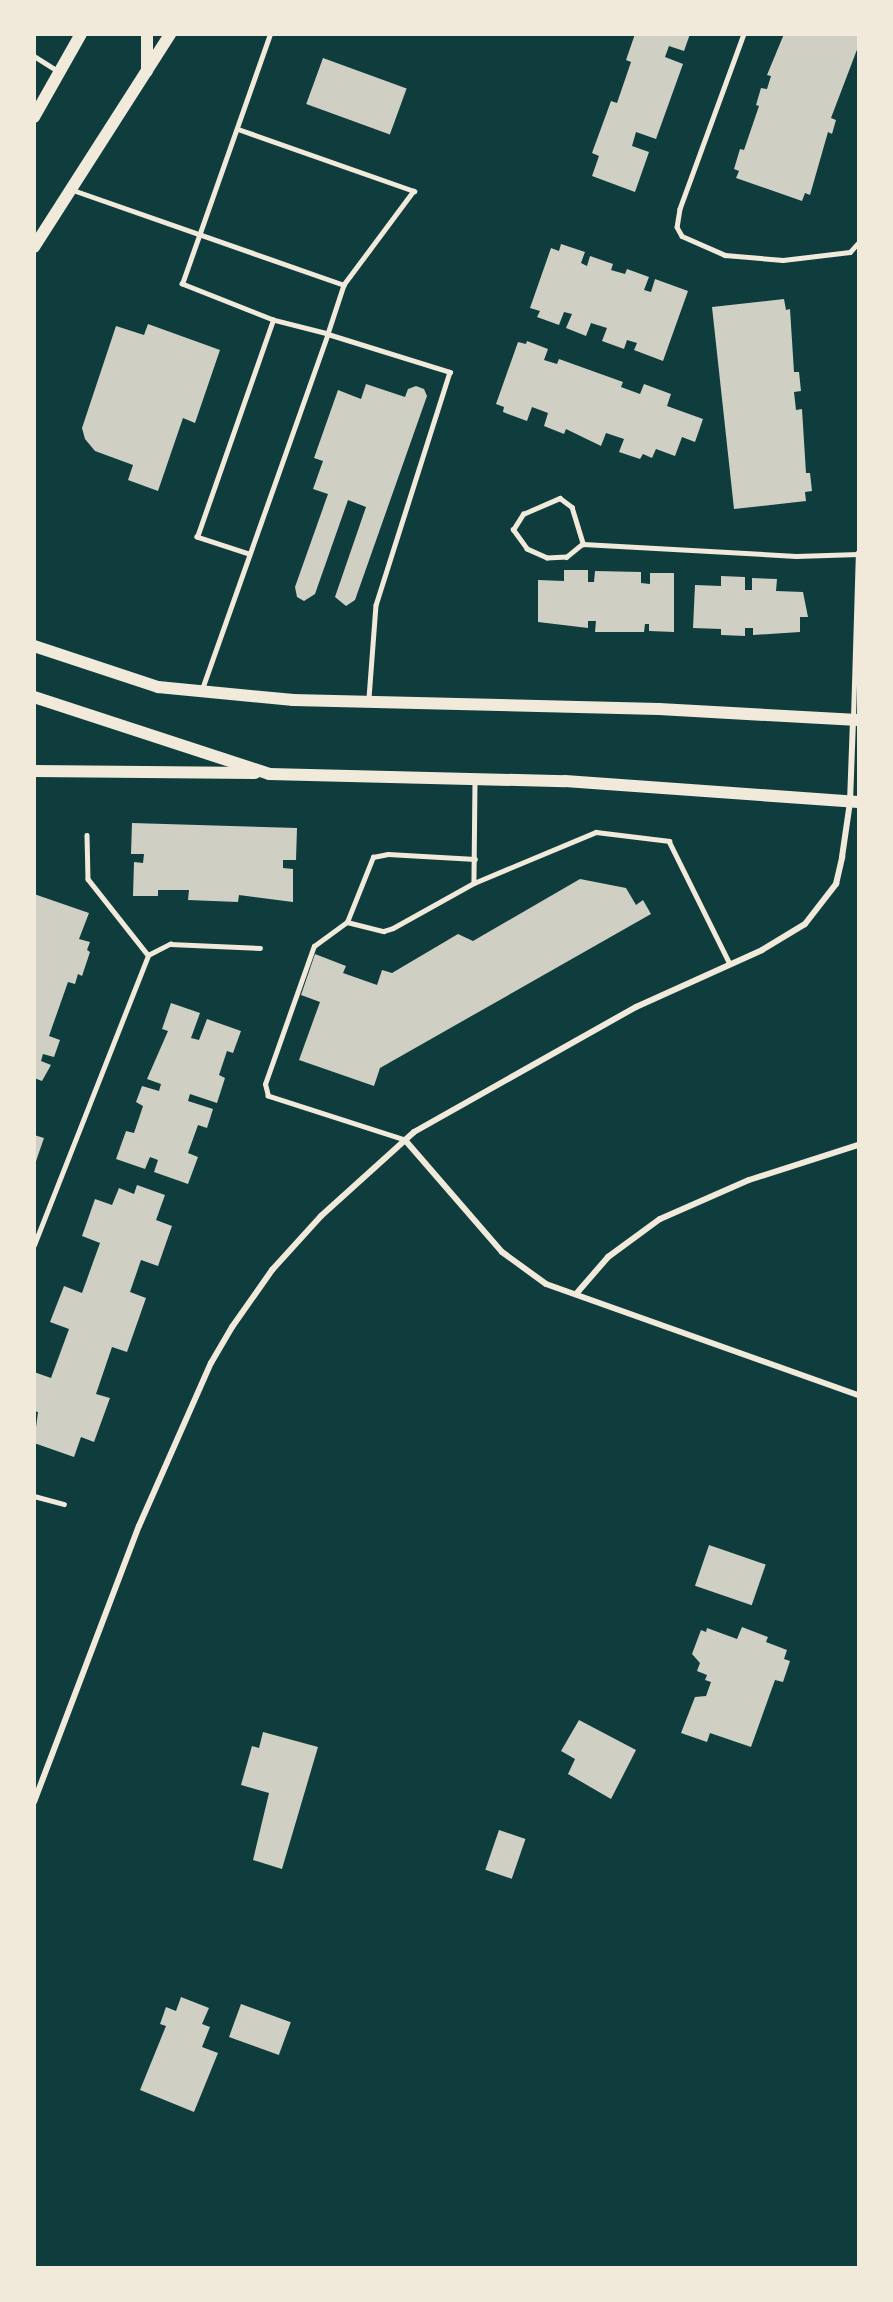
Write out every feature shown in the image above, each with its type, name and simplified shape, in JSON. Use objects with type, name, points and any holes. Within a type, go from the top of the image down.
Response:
[{"type":"main road","points":[[34,117],[81,34]]},
{"type":"main road","points":[[147,34],[147,72]]},
{"type":"main road","points":[[34,247],[74,190],[170,34]]},
{"type":"main road","points":[[37,645],[158,687],[201,692],[369,702],[659,709],[856,720]]},
{"type":"main road","points":[[34,697],[269,774]]},
{"type":"main road","points":[[34,771],[565,781],[854,802]]},
{"type":"street","points":[[34,1802],[139,1526],[211,1364],[232,1327],[272,1270],[321,1216],[405,1140],[536,1060],[636,1007],[729,964],[805,924],[836,884],[854,802],[856,720]]},
{"type":"street","points":[[405,1140],[502,1252],[546,1284],[858,1395]]},
{"type":"street","points":[[576,1294],[608,1257],[660,1219],[749,1180],[858,1145]]},
{"type":"lane","points":[[270,34],[182,284],[273,320],[328,334],[450,372],[376,605],[369,702]]},
{"type":"lane","points":[[744,34],[680,209],[677,227],[682,236],[737,256],[783,260],[850,252],[858,243]]},
{"type":"lane","points":[[34,56],[60,72]]},
{"type":"lane","points":[[201,692],[344,285],[414,190],[238,129]]},
{"type":"lane","points":[[74,190],[344,285]]},
{"type":"lane","points":[[249,554],[198,537],[273,320]]},
{"type":"lane","points":[[582,544],[572,507],[560,498],[522,514],[513,530],[527,549],[547,558],[567,557],[582,544],[796,556],[858,553],[856,720]]},
{"type":"lane","points":[[474,883],[476,779]]},
{"type":"lane","points":[[347,922],[384,930],[393,928],[474,883],[596,832],[669,841],[729,964]]},
{"type":"lane","points":[[87,834],[88,879],[147,955]]},
{"type":"lane","points":[[405,1140],[268,1095],[264,1090],[310,952],[347,922],[372,857],[388,854],[475,859]]},
{"type":"lane","points":[[34,1245],[147,955],[170,944],[260,948]]},
{"type":"lane","points":[[34,1496],[64,1504]]},
{"type":"building","points":[[635,34],[690,34],[684,51],[669,46],[665,57],[683,64],[656,139],[636,132],[632,146],[649,152],[635,192],[592,176],[599,156],[592,153],[611,101],[617,103],[631,62],[626,60]]},
{"type":"building","points":[[784,34],[858,34],[858,47],[831,118],[836,120],[832,134],[828,132],[810,195],[805,193],[802,201],[736,178],[739,171],[734,169],[740,149],[744,150],[759,106],[756,105],[761,88],[767,89],[771,76],[767,75]]},
{"type":"building","points":[[323,58],[407,88],[390,134],[306,104]]},
{"type":"building","points":[[561,244],[585,252],[581,263],[587,266],[590,256],[613,264],[611,270],[625,274],[627,269],[649,277],[644,290],[651,292],[655,279],[688,291],[663,361],[634,350],[637,343],[627,340],[624,349],[602,341],[607,328],[591,323],[586,336],[566,328],[572,314],[564,312],[559,325],[537,317],[540,311],[530,308],[551,248],[559,251]]},
{"type":"building","points":[[784,299],[786,310],[790,309],[794,372],[799,372],[801,391],[794,392],[796,410],[802,409],[806,473],[810,473],[812,491],[805,492],[806,501],[734,509],[712,307]]},
{"type":"building","points":[[148,324],[220,350],[195,423],[183,418],[158,491],[128,480],[133,465],[95,451],[85,439],[82,428],[116,326],[144,335]]},
{"type":"building","points":[[527,341],[548,349],[544,360],[557,364],[559,359],[623,382],[621,387],[640,394],[644,384],[671,394],[667,406],[703,419],[695,442],[682,437],[675,456],[656,449],[652,458],[643,454],[640,459],[619,452],[624,439],[606,433],[601,446],[566,429],[564,434],[544,426],[548,413],[532,407],[527,421],[503,412],[504,407],[496,404],[518,342],[526,344]]},
{"type":"building","points":[[366,384],[405,397],[408,389],[416,386],[424,389],[427,396],[355,600],[346,606],[335,597],[366,507],[348,500],[315,594],[304,601],[297,597],[295,587],[328,494],[313,489],[323,461],[314,458],[338,390],[361,399]]},
{"type":"building","points":[[564,570],[588,570],[588,582],[594,582],[595,571],[641,572],[641,583],[650,584],[650,573],[674,573],[674,632],[649,631],[649,624],[645,624],[644,632],[595,632],[596,621],[588,621],[588,628],[538,622],[538,580],[564,581]]},
{"type":"building","points":[[721,576],[745,577],[745,590],[752,590],[752,578],[777,579],[776,591],[803,592],[808,617],[800,617],[800,632],[753,635],[753,628],[745,628],[745,636],[721,635],[721,629],[693,628],[695,585],[721,586]]},
{"type":"building","points":[[132,823],[297,828],[296,860],[283,860],[283,868],[293,869],[293,902],[239,895],[238,902],[188,900],[189,890],[158,890],[158,896],[133,896],[134,862],[143,863],[144,854],[131,854]]},
{"type":"building","points":[[580,879],[626,888],[636,905],[643,900],[651,914],[380,1068],[374,1086],[299,1060],[320,1002],[301,995],[315,954],[346,966],[343,973],[377,985],[382,970],[392,973],[458,934],[473,941]]},
{"type":"building","points":[[34,894],[89,913],[79,939],[90,942],[87,950],[90,952],[82,976],[78,974],[75,984],[68,982],[49,1036],[60,1040],[54,1057],[43,1054],[41,1061],[51,1065],[42,1081],[34,1078]]},
{"type":"building","points":[[171,1003],[200,1013],[191,1038],[199,1040],[207,1019],[241,1031],[233,1053],[227,1051],[219,1075],[225,1078],[217,1103],[190,1094],[188,1101],[213,1109],[207,1128],[198,1125],[188,1153],[198,1157],[188,1184],[154,1172],[158,1160],[150,1157],[145,1169],[116,1159],[126,1131],[134,1133],[143,1106],[136,1102],[142,1086],[159,1091],[161,1084],[147,1079],[168,1031],[162,1029]]},
{"type":"building","points":[[34,1135],[44,1138],[35,1164],[34,1164]]},
{"type":"building","points":[[137,1185],[165,1195],[156,1220],[172,1226],[158,1266],[141,1260],[130,1292],[146,1298],[127,1352],[112,1347],[96,1394],[110,1398],[94,1442],[81,1437],[74,1457],[34,1443],[38,1412],[34,1411],[34,1372],[51,1378],[69,1329],[50,1322],[64,1286],[82,1293],[100,1243],[82,1236],[95,1199],[112,1205],[119,1188],[134,1194]]},
{"type":"building","points":[[709,1545],[766,1565],[752,1605],[695,1586]]},
{"type":"building","points":[[742,1627],[768,1637],[766,1642],[787,1650],[784,1659],[790,1661],[783,1682],[775,1680],[751,1747],[710,1733],[707,1742],[681,1733],[695,1697],[706,1696],[711,1682],[705,1680],[707,1675],[697,1671],[700,1663],[692,1654],[701,1630],[706,1632],[707,1628],[737,1639]]},
{"type":"building","points":[[579,1720],[636,1750],[611,1799],[568,1774],[575,1759],[561,1751]]},
{"type":"building","points":[[263,1732],[318,1747],[282,1869],[253,1860],[269,1793],[241,1785],[252,1746],[259,1748]]},
{"type":"building","points":[[499,1830],[525,1839],[512,1879],[485,1870]]},
{"type":"building","points":[[181,1997],[209,2008],[202,2024],[210,2027],[202,2047],[218,2053],[194,2112],[140,2090],[166,2026],[160,2024],[166,2007],[176,2011]]},
{"type":"building","points":[[241,2004],[291,2022],[279,2055],[229,2037]]}]
